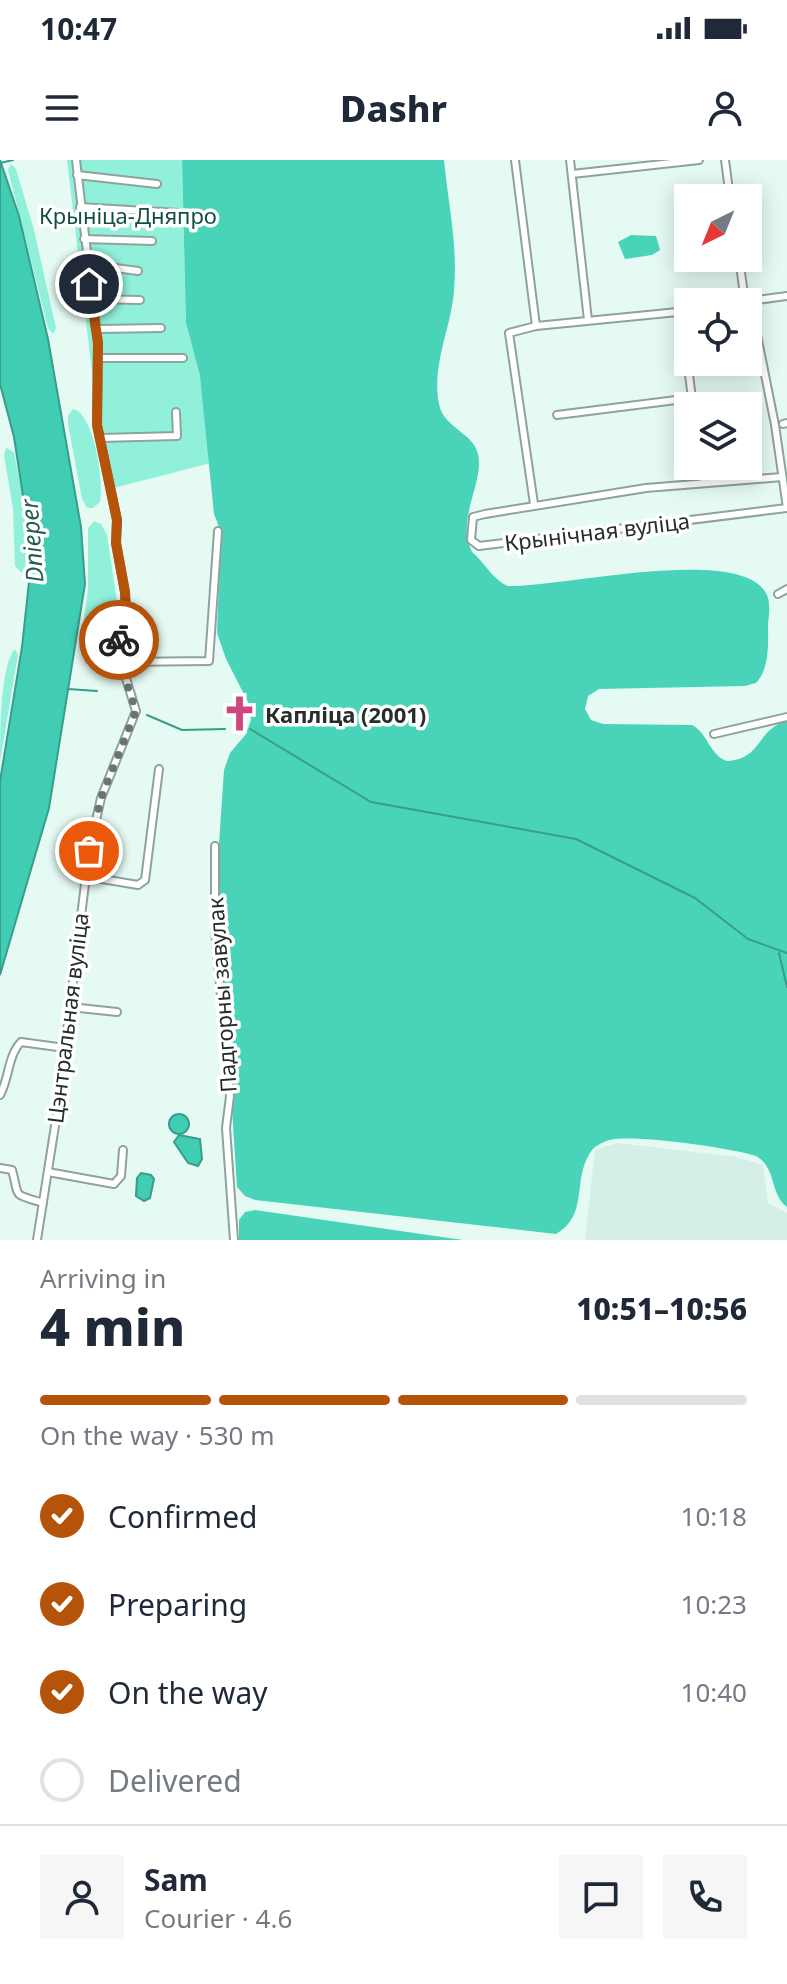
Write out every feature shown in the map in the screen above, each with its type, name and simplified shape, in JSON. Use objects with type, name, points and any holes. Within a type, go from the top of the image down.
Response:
[{"type":"street","points":[[76,160],[86,264],[97,329],[96,419],[117,520],[116,543],[125,592],[126,615],[119,638],[121,662],[209,661],[218,531]]},
{"type":"street","points":[[515,160],[536,326],[674,313]]},
{"type":"street","points":[[570,160],[588,320]]},
{"type":"street","points":[[572,174],[699,160]]},
{"type":"street","points":[[725,160],[728,184]]},
{"type":"street","points":[[77,175],[157,184]]},
{"type":"street","points":[[80,207],[178,213]]},
{"type":"street","points":[[84,239],[152,241]]},
{"type":"street","points":[[86,264],[138,271]]},
{"type":"street","points":[[762,299],[787,296]]},
{"type":"street","points":[[91,299],[140,300]]},
{"type":"street","name":"Крынічная вуліца","points":[[536,326],[512,330],[508,337],[534,504],[476,515],[471,521],[471,540],[479,546],[787,508]]},
{"type":"street","points":[[97,329],[161,328]]},
{"type":"street","points":[[99,358],[183,358]]},
{"type":"street","points":[[762,363],[787,508]]},
{"type":"street","points":[[557,415],[674,404]]},
{"type":"street","points":[[100,438],[177,436],[176,412]]},
{"type":"street","points":[[534,504],[704,482],[784,480]]},
{"type":"street","points":[[778,594],[787,589]]},
{"type":"street","name":"Цэнтральная вуліца","points":[[37,1240],[65,1048],[84,876],[101,798],[136,711],[121,662]]},
{"type":"street","points":[[714,734],[787,717]]},
{"type":"street","points":[[84,876],[138,885],[145,880],[159,769]]},
{"type":"street","name":"Падгорны завулак","points":[[215,846],[215,930],[230,1096],[226,1128],[234,1240]]},
{"type":"street","points":[[70,1007],[117,1012]]},
{"type":"street","points":[[0,1095],[8,1079],[14,1050],[21,1042],[65,1048]]},
{"type":"street","points":[[48,1172],[114,1184],[121,1176],[123,1150]]},
{"type":"street","points":[[0,1168],[12,1170],[13,1188],[20,1196],[43,1203]]},
{"type":"shaded area","points":[[182,160],[444,160],[455,273],[437,389],[442,413],[468,438],[477,452],[478,473],[467,529],[472,552],[498,580],[508,586],[685,570],[721,572],[749,579],[766,593],[769,600],[767,655],[764,670],[756,683],[745,686],[599,689],[588,696],[585,709],[591,720],[603,724],[692,725],[716,754],[727,761],[747,755],[770,730],[787,721],[787,1207],[778,1195],[767,1167],[756,1156],[705,1146],[639,1139],[610,1140],[592,1151],[585,1164],[573,1217],[556,1234],[255,1200],[245,1196],[237,1187],[217,873],[224,770],[230,753],[246,734],[251,720],[249,704],[226,659],[217,633],[221,532],[214,514],[200,376],[186,323]]},
{"type":"shaded area","points":[[631,235],[656,236],[660,250],[652,255],[625,259],[618,242]]},
{"type":"shaded area","points":[[617,1143],[737,1157],[763,1165],[768,1203],[787,1213],[787,1240],[585,1240],[595,1150]]},
{"type":"shaded area","points":[[255,1210],[463,1240],[239,1240],[239,1220],[245,1212]]},
{"type":"green space","name":"Крыніца-Дняпро","points":[[67,160],[182,160],[186,323],[200,376],[211,463],[106,490]]},
{"type":"green space","points":[[11,164],[16,169],[34,230],[56,328],[53,334],[48,328],[8,170]]},
{"type":"green space","points":[[73,409],[87,422],[96,450],[101,492],[100,502],[93,508],[87,508],[82,499],[68,424],[68,416]]},
{"type":"green space","points":[[6,448],[14,452],[26,515],[29,550],[24,575],[15,566],[13,509],[4,455]]},
{"type":"green space","points":[[94,521],[101,524],[107,535],[118,608],[109,636],[100,647],[88,654],[80,646],[88,589],[88,528]]},
{"type":"green space","points":[[15,649],[18,655],[0,761],[6,669]]},
{"type":"water","name":"Dnieper","points":[[0,160],[19,216],[48,339],[81,527],[85,584],[49,808],[0,975],[0,781],[22,647],[32,554],[14,437],[0,384]]},
{"type":"water","points":[[179,1114],[186,1117],[189,1124],[186,1131],[179,1134],[172,1131],[169,1124],[172,1117]]},
{"type":"water","points":[[179,1135],[200,1139],[202,1159],[198,1166],[188,1163],[174,1142]]},
{"type":"water","points":[[141,1173],[154,1179],[150,1198],[144,1201],[136,1196],[137,1178]]},
{"type":"waterway","points":[[0,163],[13,160]]},
{"type":"waterway","points":[[68,689],[97,691]]},
{"type":"waterway","points":[[147,715],[182,730],[225,729]]},
{"type":"waterway","points":[[250,729],[371,802],[576,839],[695,898],[748,939],[787,953]]},
{"type":"waterway","points":[[779,953],[787,987]]},
{"type":"way so far","points":[[89,851],[101,798],[134,724],[136,711],[122,669],[119,640]]},
{"type":"place","name":"Капліца (2001)","points":[[239,714]]},
{"type":"route","points":[[89,284],[98,343],[96,419],[117,520],[116,543],[125,592],[126,615],[119,640]]}]
